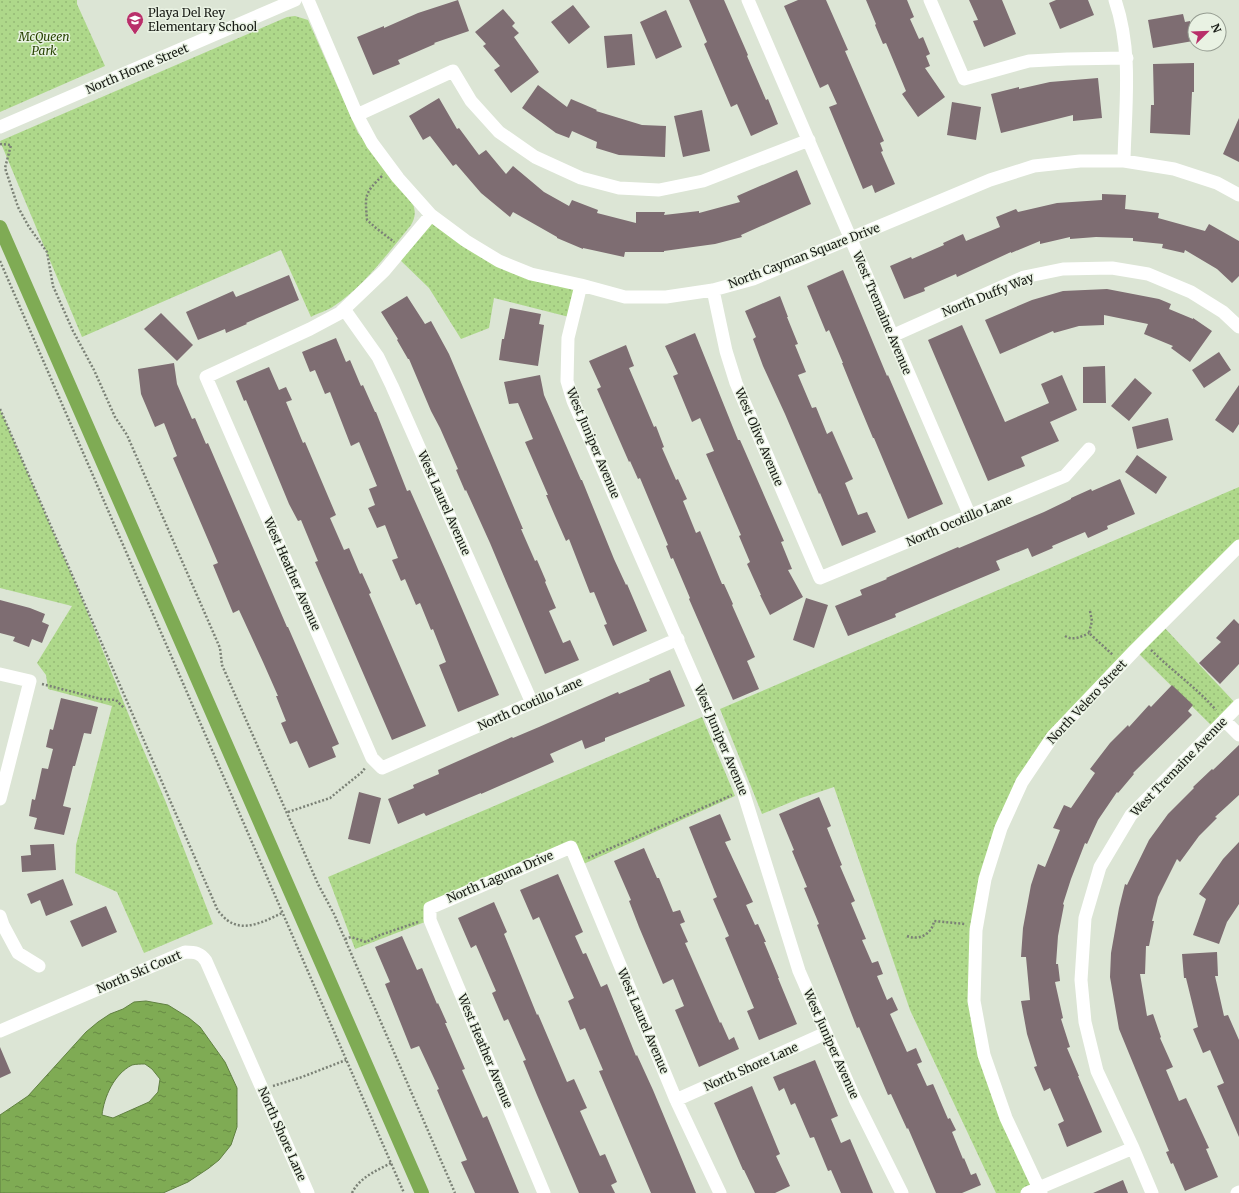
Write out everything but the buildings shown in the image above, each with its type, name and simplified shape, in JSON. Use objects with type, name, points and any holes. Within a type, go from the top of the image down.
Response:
[{"type":"street","name":"North Horne Street","points":[[0,127],[295,0]]},
{"type":"street","name":"North Cayman Square Drive","points":[[308,0],[357,115],[372,143],[431,215],[466,241],[499,261],[531,274],[625,297],[666,297],[713,290],[753,279],[990,180],[1034,166],[1080,161],[1124,161],[1174,169],[1217,183],[1239,195]]},
{"type":"street","name":"West Tremaine Avenue","points":[[748,0],[970,516]]},
{"type":"street","points":[[930,0],[964,79],[1029,61],[1127,58]]},
{"type":"street","points":[[1116,0],[1120,14],[1127,58],[1124,161]]},
{"type":"street","points":[[357,115],[453,71],[471,101],[499,132],[535,157],[581,178],[619,188],[659,190],[703,181],[808,140]]},
{"type":"street","points":[[344,309],[384,271],[431,215]]},
{"type":"street","name":"North Duffy Way","points":[[892,336],[1024,277],[1063,269],[1112,268],[1148,274],[1191,292],[1223,312],[1239,327]]},
{"type":"street","name":"West Juniper Avenue","points":[[581,285],[568,338],[567,381],[573,401],[742,788],[799,971],[855,1099],[902,1193]]},
{"type":"street","name":"West Olive Avenue","points":[[713,290],[726,351],[736,383],[820,578]]},
{"type":"street","name":"West Heather Avenue","points":[[344,309],[340,313],[310,329],[206,377],[372,758],[382,768]]},
{"type":"street","name":"West Laurel Avenue","points":[[344,309],[378,357],[389,380],[532,703]]},
{"type":"street","name":"North Ocotillo Lane","points":[[820,578],[1065,476],[1089,449]]},
{"type":"street","name":"North Velero Street","points":[[1036,1191],[1006,1118],[984,1055],[974,1001],[977,926],[987,872],[1001,828],[1022,782],[1053,736],[1122,663],[1239,546]]},
{"type":"street","name":"North Ocotillo Lane","points":[[382,768],[678,639]]},
{"type":"street","points":[[0,674],[30,681],[0,799]]},
{"type":"street","name":"West Tremaine Avenue","points":[[1152,1193],[1097,1071],[1085,1022],[1080,980],[1085,918],[1100,868],[1131,815],[1239,705]]},
{"type":"street","points":[[1224,720],[1239,735]]},
{"type":"street","name":"West Laurel Avenue","points":[[571,848],[676,1100],[720,1193]]},
{"type":"street","name":"North Laguna Drive","points":[[430,914],[571,848]]},
{"type":"street","name":"West Heather Avenue","points":[[430,914],[544,1193]]},
{"type":"street","points":[[0,916],[3,925],[18,953],[39,966]]},
{"type":"street","name":"North Ski Court","points":[[0,1031],[185,952],[194,952],[202,955],[206,961],[256,1075]]},
{"type":"street","name":"North Shore Lane","points":[[676,1100],[826,1033]]},
{"type":"street","name":"North Shore Lane","points":[[256,1075],[308,1193]]},
{"type":"street","points":[[1036,1191],[1133,1148]]},
{"type":"path","points":[[0,144],[11,145],[5,168],[18,207],[29,227],[47,252],[53,286],[73,331],[94,370],[114,417],[127,435],[220,648],[222,665],[288,812],[318,884],[334,914],[455,1193]]},
{"type":"path","points":[[391,168],[370,187],[366,195],[368,220],[402,248]]},
{"type":"path","points":[[0,261],[404,1193]]},
{"type":"path","points":[[0,409],[218,911],[227,921],[239,926],[254,925],[282,913]]},
{"type":"path","points":[[1089,633],[1092,621],[1090,611]]},
{"type":"path","points":[[1065,636],[1068,638],[1074,638],[1089,633]]},
{"type":"path","points":[[1089,633],[1122,663]]},
{"type":"path","points":[[1143,642],[1162,661],[1210,703],[1224,720]]},
{"type":"path","points":[[30,681],[101,699],[116,700],[124,708]]},
{"type":"path","points":[[288,812],[335,796],[362,772],[372,758]]},
{"type":"path","points":[[577,863],[732,795]]},
{"type":"path","points":[[345,939],[351,937],[366,942],[380,934],[415,923],[430,914]]},
{"type":"path","points":[[907,936],[912,938],[924,936],[932,930],[934,921],[977,926]]},
{"type":"path","points":[[263,1090],[346,1060]]},
{"type":"path","points":[[352,1193],[355,1187],[367,1176],[391,1163]]},
{"type":"green space","name":"McQueen Park","points":[[0,0],[77,0],[77,4],[105,66],[0,112]]},
{"type":"green space","points":[[295,16],[308,20],[358,133],[413,205],[415,215],[411,225],[385,257],[355,289],[331,308],[311,317],[281,250],[82,337],[0,141],[287,17]]},
{"type":"green space","points":[[431,215],[531,274],[581,285],[573,318],[494,298],[489,328],[461,339],[429,288],[396,256]]},
{"type":"green space","points":[[0,409],[82,599],[165,800],[213,924],[144,953],[117,892],[75,873],[76,845],[112,706],[48,689],[46,675],[37,663],[72,606],[0,588]]},
{"type":"green space","points":[[1239,487],[1239,546],[1161,624],[1238,706],[1215,729],[1135,650],[1022,782],[985,879],[974,997],[984,1055],[1039,1188],[1027,1193],[996,1193],[910,1010],[834,787],[801,798],[762,814],[720,709]]},
{"type":"green space","points":[[702,717],[735,796],[579,866],[571,848],[430,907],[430,920],[355,949],[328,877]]},
{"type":"water","points":[[146,1001],[168,1005],[189,1018],[200,1027],[225,1062],[237,1088],[237,1127],[231,1145],[219,1160],[209,1168],[188,1182],[163,1193],[0,1193],[0,1115],[28,1096],[86,1032],[110,1014],[123,1009],[134,1002]],"holes":[[[145,1064],[152,1069],[160,1079],[158,1092],[149,1102],[113,1118],[102,1115],[105,1101],[111,1087],[120,1074],[132,1065]]]},
{"type":"waterway","points":[[0,227],[422,1193]]},
{"type":"place","name":"Playa Del Rey Elementary School","points":[[135,35]]}]
